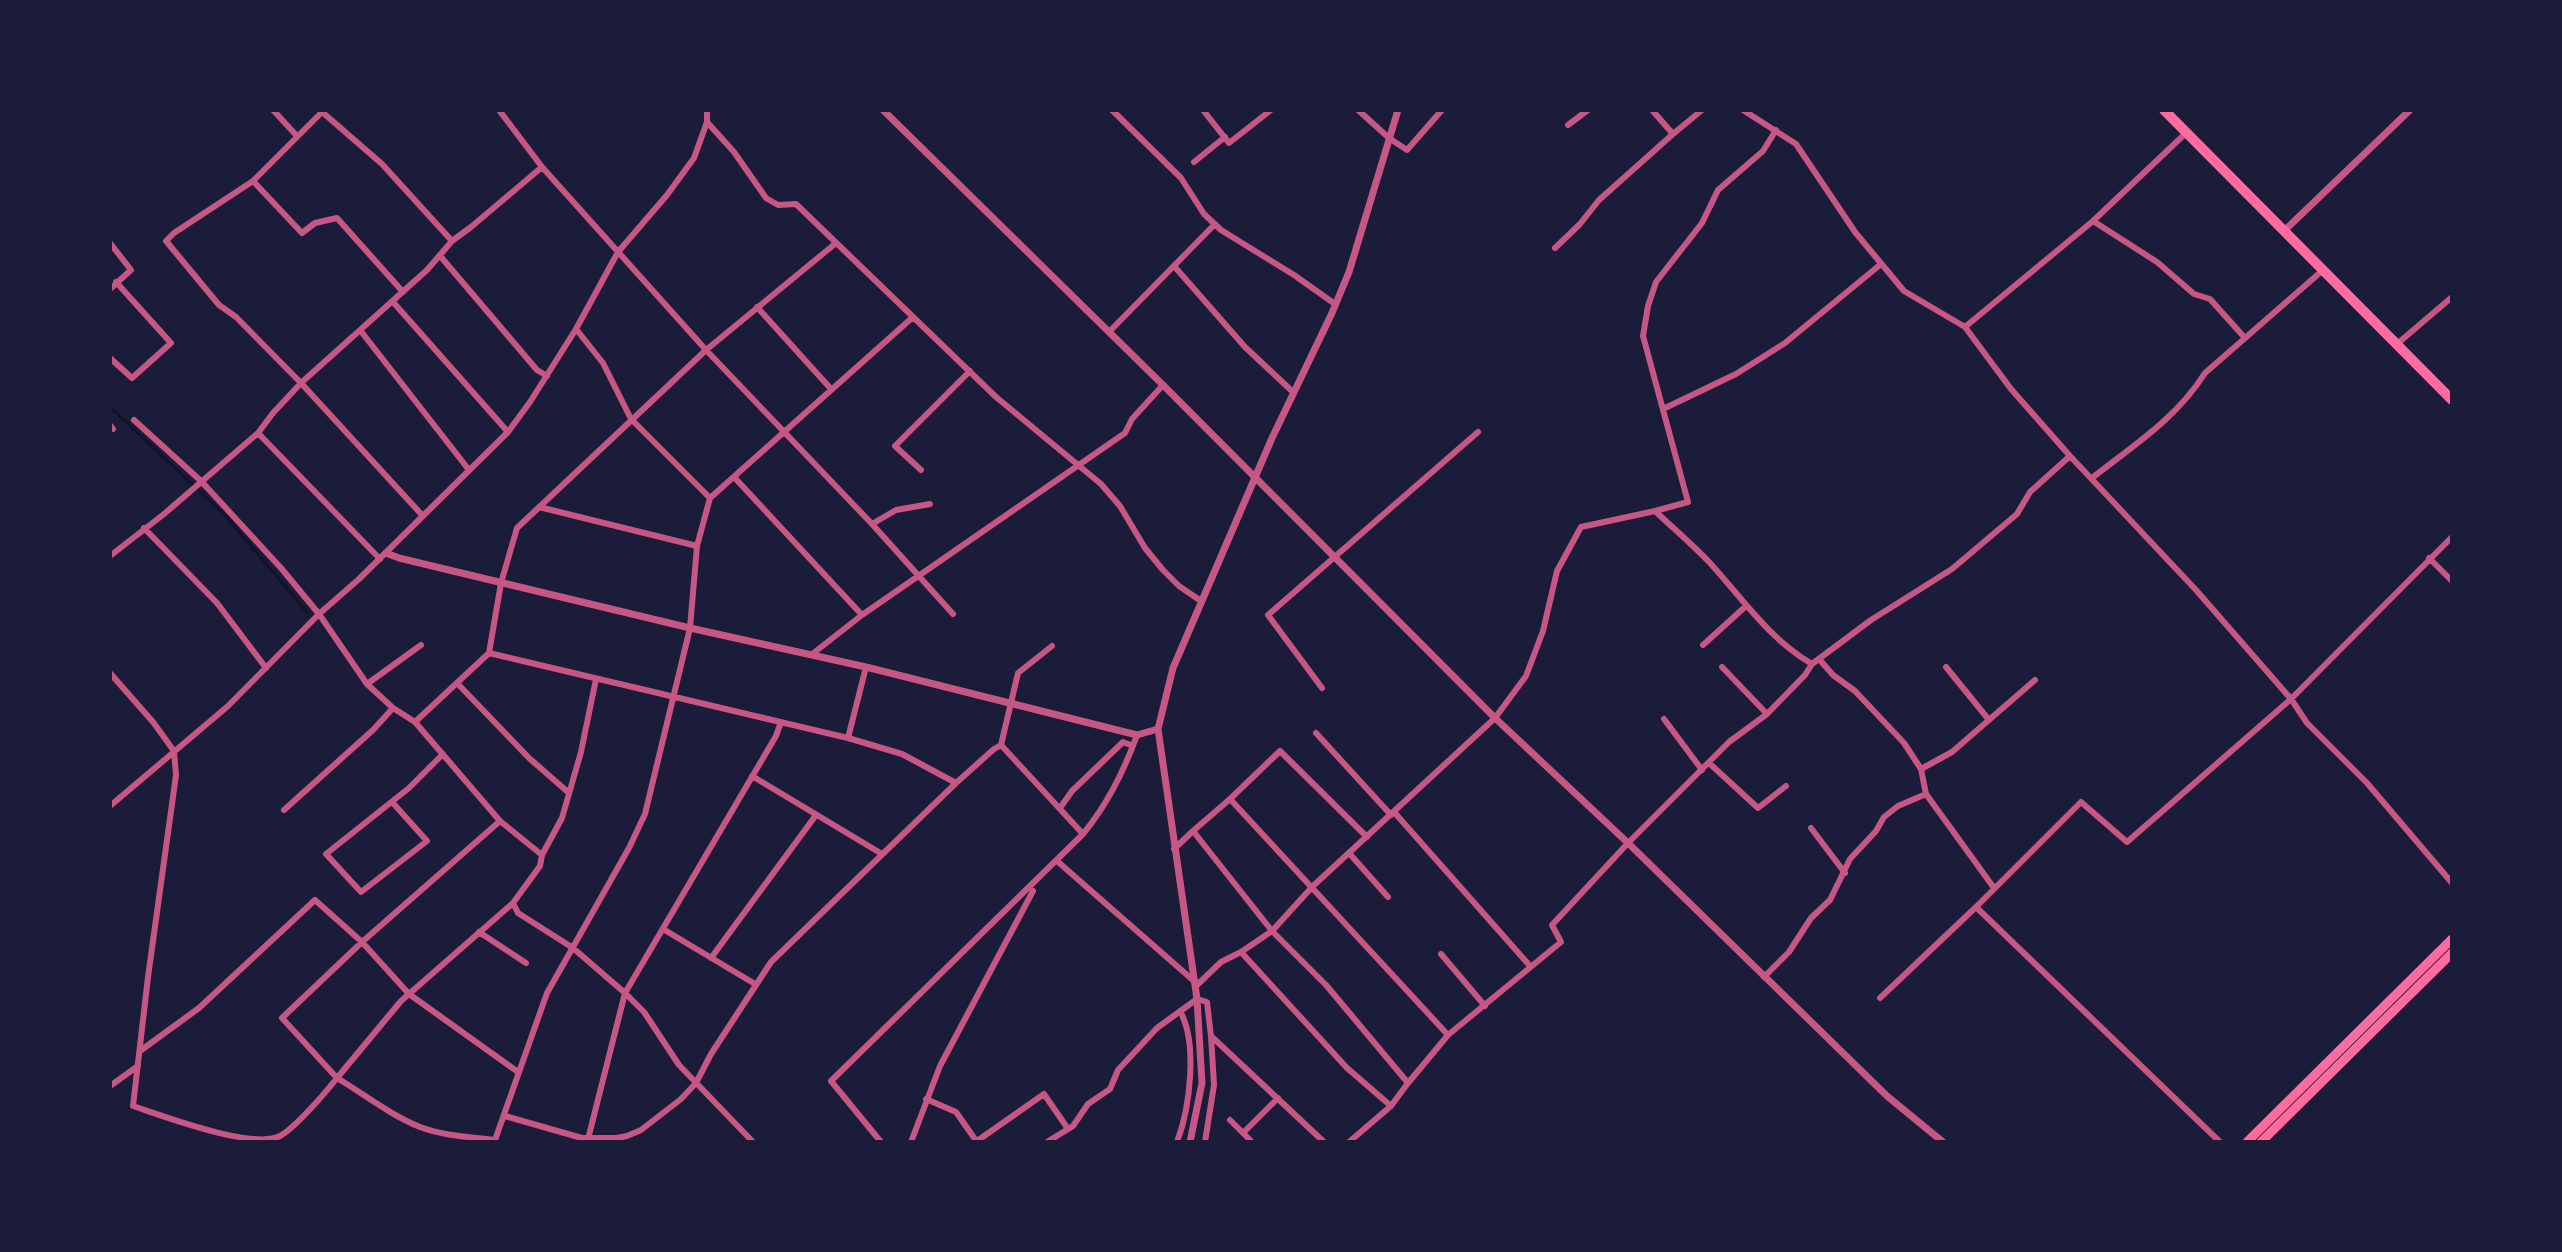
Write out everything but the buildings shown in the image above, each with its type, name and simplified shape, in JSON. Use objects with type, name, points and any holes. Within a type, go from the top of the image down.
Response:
[{"type":"highway","points":[[2164,110],[2452,400]]},
{"type":"main road","points":[[2247,1142],[2452,939]]},
{"type":"main road","points":[[2261,1142],[2452,953]]},
{"type":"street","points":[[273,110],[297,136]]},
{"type":"street","points":[[499,110],[542,167],[706,350],[953,614]]},
{"type":"street","points":[[110,806],[228,706],[508,432],[576,329],[618,252],[694,158],[707,122],[707,110]]},
{"type":"street","points":[[883,110],[1495,718],[1887,1096],[1943,1142]]},
{"type":"street","points":[[1112,110],[1181,178],[1204,214],[1215,224],[1335,304]]},
{"type":"street","points":[[1203,110],[1229,143],[1271,110]]},
{"type":"street","points":[[1358,110],[1407,150],[1442,110]]},
{"type":"street","points":[[1190,1142],[1202,1083],[1197,999],[1158,729],[1173,668],[1293,392],[1335,304],[1358,245],[1398,110]]},
{"type":"street","points":[[1568,125],[1588,110]]},
{"type":"street","points":[[1652,110],[1673,134]]},
{"type":"street","points":[[1555,248],[1599,200],[1702,110]]},
{"type":"street","points":[[1743,110],[1796,144],[1855,232],[1904,291],[1965,327],[2011,389],[2196,590],[2291,699],[2307,723],[2367,783],[2452,883]]},
{"type":"street","points":[[2284,231],[2410,110]]},
{"type":"street","points":[[422,515],[301,383],[236,317],[219,305],[166,241],[253,181],[320,111],[382,164],[452,241]]},
{"type":"street","points":[[707,122],[734,152],[766,198],[778,205],[796,204],[970,371],[1101,484],[1120,506],[1145,548],[1163,570],[1201,601]]},
{"type":"street","points":[[1194,984],[1221,962],[1272,931],[1313,886],[1495,718],[1526,676],[1543,631],[1557,571],[1581,527],[1688,502],[1643,336],[1648,306],[1656,282],[1702,223],[1718,190],[1763,151],[1776,130]]},
{"type":"street","points":[[1965,327],[2093,221],[2186,133]]},
{"type":"street","points":[[1194,162],[1225,137]]},
{"type":"street","points":[[110,556],[258,433],[301,383],[441,257],[452,241],[542,167]]},
{"type":"street","points":[[253,181],[302,233],[315,223],[337,218],[403,292]]},
{"type":"street","points":[[2093,221],[2157,262],[2194,294],[2210,299],[2245,338]]},
{"type":"street","points":[[1109,332],[1215,224]]},
{"type":"street","points":[[110,243],[131,270],[110,289]]},
{"type":"street","points":[[415,722],[489,653],[501,583],[517,528],[706,350],[836,243]]},
{"type":"street","points":[[441,257],[537,370],[547,376]]},
{"type":"street","points":[[1663,409],[1736,374],[1785,343],[1881,264]]},
{"type":"street","points":[[1174,266],[1245,347],[1293,392]]},
{"type":"street","points":[[2092,478],[2176,412],[2205,373],[2323,270]]},
{"type":"street","points":[[110,358],[132,378],[171,343],[116,282]]},
{"type":"street","points":[[2396,344],[2452,297]]},
{"type":"street","points":[[393,302],[508,432]]},
{"type":"street","points":[[757,307],[831,389]]},
{"type":"street","points":[[500,821],[362,942],[282,1018],[337,1078],[398,1116],[423,1128],[495,1140],[547,993],[645,814],[690,628],[697,546],[710,498],[913,317]]},
{"type":"street","points":[[576,329],[603,363],[631,419],[710,498]]},
{"type":"street","points":[[360,330],[469,470]]},
{"type":"street","points":[[921,470],[895,446],[970,371]]},
{"type":"street","points":[[811,655],[862,615],[1125,433],[1132,419],[1163,385]]},
{"type":"street","points":[[134,420],[281,568],[319,614],[367,684],[393,708],[415,722],[500,821],[542,855]]},
{"type":"street","points":[[1322,688],[1268,615],[1478,432]]},
{"type":"street","points":[[258,433],[383,556],[866,667],[1137,735],[1158,729]]},
{"type":"street","points":[[1349,1142],[1391,1106],[1448,1035],[1561,942],[1552,925],[1729,742],[1767,714],[1812,664],[1871,620],[1952,569],[2017,514],[2030,492],[2070,456]]},
{"type":"street","points":[[734,477],[862,615]]},
{"type":"street","points":[[872,524],[896,510],[930,504]]},
{"type":"street","points":[[539,507],[697,546]]},
{"type":"street","points":[[1655,511],[1708,561],[1746,606],[1795,655],[1812,664]]},
{"type":"street","points":[[144,528],[217,603],[266,668]]},
{"type":"street","points":[[1880,998],[2081,802],[2127,842],[2291,699],[2452,537]]},
{"type":"street","points":[[2429,558],[2452,581]]},
{"type":"street","points":[[1703,645],[1746,606]]},
{"type":"street","points":[[367,684],[421,645]]},
{"type":"street","points":[[505,1116],[588,1139],[627,1136],[641,1130],[681,1099],[696,1083],[711,1054],[771,962],[956,783],[1001,745],[1018,673],[1052,646]]},
{"type":"street","points":[[489,653],[848,738],[902,754],[956,783]]},
{"type":"street","points":[[1819,659],[1833,675],[1855,691],[1894,733],[1921,769],[1926,794],[1994,888]]},
{"type":"street","points":[[848,738],[866,667]]},
{"type":"street","points":[[1722,667],[1767,714]]},
{"type":"street","points":[[1946,667],[1989,720]]},
{"type":"street","points":[[110,673],[113,682],[153,722],[174,751],[176,775],[133,1106],[204,1129],[261,1140],[279,1136],[310,1109],[409,994],[513,903],[540,866],[542,855],[562,818],[581,752],[596,679]]},
{"type":"street","points":[[1921,769],[1952,752],[2035,680]]},
{"type":"street","points":[[457,683],[529,758],[569,793]]},
{"type":"street","points":[[284,810],[393,708]]},
{"type":"street","points":[[1664,719],[1702,770]]},
{"type":"street","points":[[588,1139],[625,993],[781,722]]},
{"type":"street","points":[[1316,733],[1530,966]]},
{"type":"street","points":[[881,1142],[831,1081],[1083,834],[1095,820],[1126,767],[1137,735]]},
{"type":"street","points":[[1060,808],[1072,791],[1123,742],[1133,746]]},
{"type":"street","points":[[1001,745],[1083,834]]},
{"type":"street","points":[[1174,849],[1280,751],[1367,837]]},
{"type":"street","points":[[392,802],[427,841],[361,892],[326,854],[392,802],[443,754]]},
{"type":"street","points":[[1709,763],[1758,808],[1786,786]]},
{"type":"street","points":[[752,776],[882,854]]},
{"type":"street","points":[[1764,977],[1789,952],[1811,918],[1830,900],[1850,859],[1876,831],[1884,817],[1898,806],[1926,794]]},
{"type":"street","points":[[1230,799],[1448,1035]]},
{"type":"street","points":[[711,958],[816,815]]},
{"type":"street","points":[[1811,828],[1845,873]]},
{"type":"street","points":[[1193,831],[1272,931],[1326,985],[1408,1083]]},
{"type":"street","points":[[1349,853],[1388,897]]},
{"type":"street","points":[[1057,861],[1194,984]]},
{"type":"street","points":[[911,1142],[940,1066],[1033,891]]},
{"type":"street","points":[[140,1051],[199,1008],[315,900],[362,942],[409,994],[518,1072]]},
{"type":"street","points":[[513,903],[518,913],[573,948],[625,993],[644,1012],[666,1048],[696,1083],[753,1142]]},
{"type":"street","points":[[1976,907],[2220,1142]]},
{"type":"street","points":[[663,929],[755,984]]},
{"type":"street","points":[[479,932],[526,963]]},
{"type":"street","points":[[1241,952],[1347,1068],[1391,1106]]},
{"type":"street","points":[[1441,954],[1485,1006]]},
{"type":"street","points":[[1047,1142],[1068,1129],[1088,1104],[1110,1089],[1118,1070],[1157,1028],[1197,999]]},
{"type":"street","points":[[1197,999],[1207,1002],[1214,1085],[1205,1142]]},
{"type":"street","points":[[1177,1142],[1190,1072],[1186,1021],[1180,1011]]},
{"type":"street","points":[[1211,1036],[1324,1142]]},
{"type":"street","points":[[110,1086],[138,1066]]},
{"type":"street","points":[[926,1099],[956,1112],[977,1141],[1044,1094],[1068,1129]]},
{"type":"street","points":[[1243,1133],[1278,1098]]},
{"type":"street","points":[[1230,1120],[1252,1142]]},
{"type":"waterway","points":[[110,407],[224,514],[307,612]]}]
